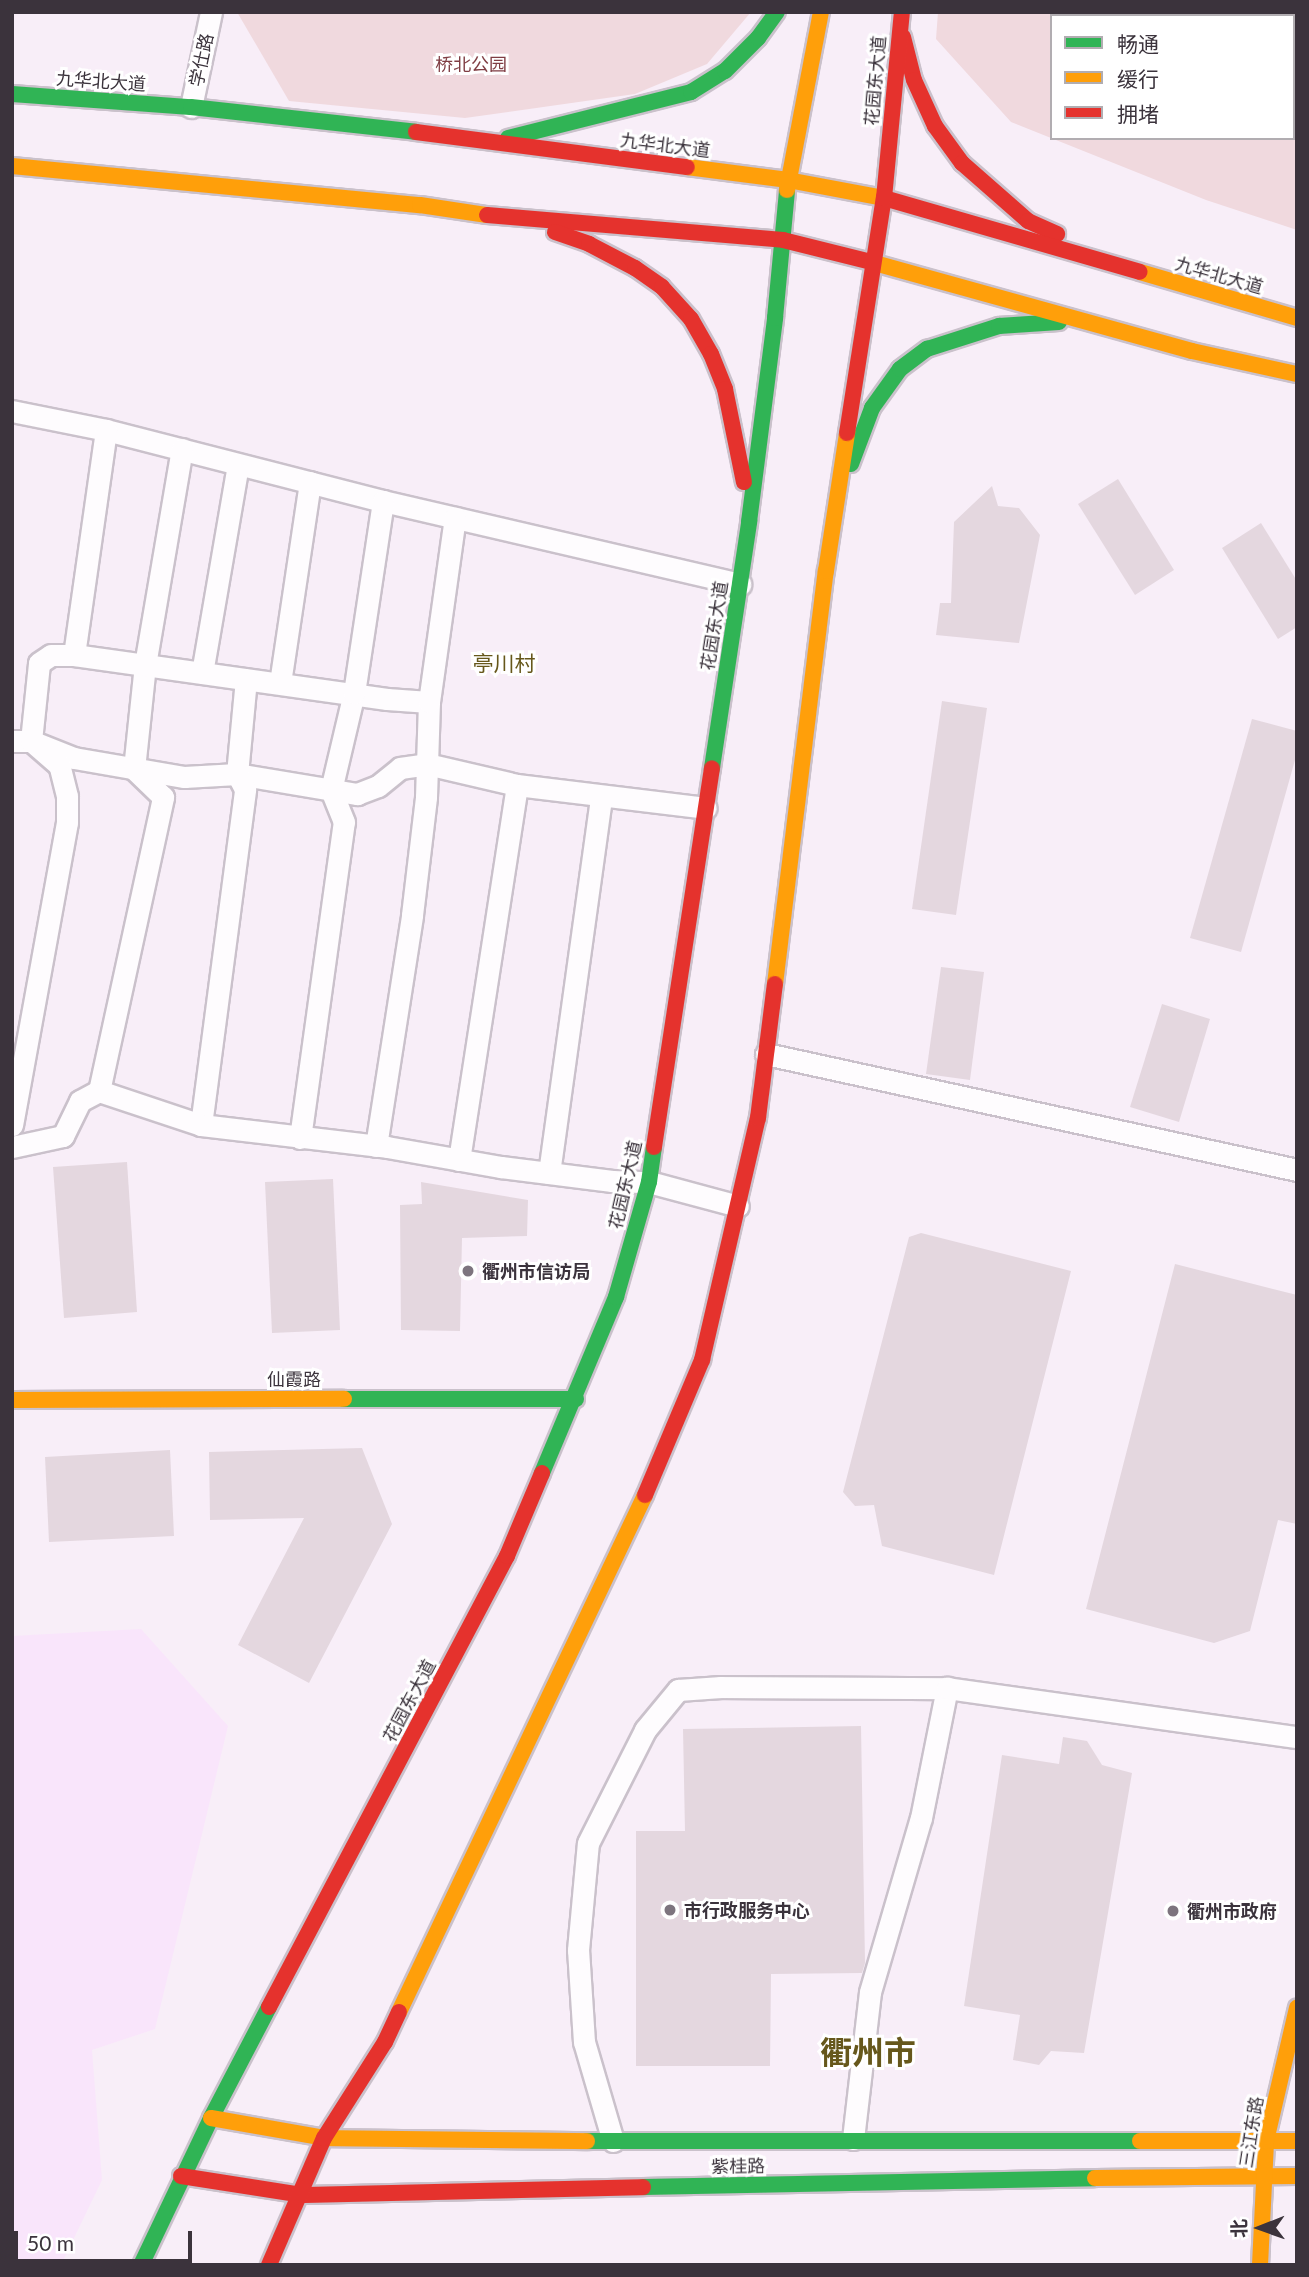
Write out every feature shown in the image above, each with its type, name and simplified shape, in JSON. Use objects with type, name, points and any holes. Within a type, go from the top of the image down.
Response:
[{"type":"main road","points":[[491,142],[691,92],[724,71],[758,38],[777,12]]},
{"type":"main road","name":"花园东大道","points":[[141,2265],[181,2176],[507,1556],[576,1399],[616,1297],[649,1182],[749,522],[788,180],[821,12]]},
{"type":"main road","points":[[901,19],[914,80],[935,126],[962,163],[1028,221],[1160,278]]},
{"type":"main road","name":"花园东大道","points":[[269,2265],[302,2195],[324,2138],[385,2042],[634,1521],[702,1360],[758,1118],[826,571],[871,262],[884,198],[901,19]]},
{"type":"main road","name":"九华北大道","points":[[12,94],[191,107],[788,180],[884,198],[1205,289],[1297,318]]},
{"type":"main road","points":[[12,166],[420,205],[518,219],[783,240],[1192,351],[1297,374]]},
{"type":"main road","points":[[518,219],[589,244],[635,268],[662,287],[691,320],[711,354],[724,389],[741,458],[749,522]]},
{"type":"main road","points":[[1205,289],[1297,305]]},
{"type":"main road","points":[[839,493],[872,408],[900,369],[927,349],[999,326],[1039,321],[1090,322]]},
{"type":"main road","points":[[1192,351],[1273,385]]},
{"type":"main road","name":"仙霞路","points":[[12,1400],[576,1399]]},
{"type":"main road","name":"三江东路","points":[[1260,2265],[1266,2141],[1297,2008]]},
{"type":"main road","name":"紫桂路","points":[[211,2118],[324,2138],[613,2141],[1297,2141]]},
{"type":"main road","name":"紫桂路","points":[[181,2176],[302,2195],[1297,2176]]},
{"type":"street","name":"学仕路","points":[[191,107],[211,12]]},
{"type":"street","points":[[12,411],[106,430],[383,501],[740,584]]},
{"type":"street","points":[[74,655],[106,430]]},
{"type":"street","points":[[134,769],[145,665],[182,449]]},
{"type":"street","points":[[202,673],[238,465]]},
{"type":"street","points":[[280,682],[310,482]]},
{"type":"street","points":[[300,1138],[344,822],[331,790],[354,693],[383,501]]},
{"type":"street","points":[[376,1146],[412,915],[427,764],[429,702],[455,518]]},
{"type":"street","points":[[19,744],[39,663],[51,655],[74,655],[387,699],[429,702]]},
{"type":"street","points":[[201,1125],[245,789],[237,774],[246,679]]},
{"type":"street","points":[[19,744],[74,758],[184,777],[237,774],[357,794],[379,786],[400,768],[427,764],[517,785],[706,808]]},
{"type":"street","points":[[12,1125],[67,822],[67,796],[59,765],[19,744]]},
{"type":"street","points":[[99,1091],[163,797],[134,769]]},
{"type":"street","points":[[459,1160],[517,785]]},
{"type":"street","points":[[549,1172],[600,797]]},
{"type":"street","points":[[766,1054],[1297,1170]]},
{"type":"street","points":[[12,1147],[64,1136],[80,1101],[99,1091],[201,1125],[376,1146],[611,1181],[649,1182],[738,1206]]},
{"type":"street","points":[[613,2141],[584,2042],[578,1950],[588,1843],[645,1730],[678,1690],[721,1687],[947,1688],[1297,1737]]},
{"type":"street","points":[[853,2139],[870,1992],[920,1818],[947,1688]]},
{"type":"shaded area","points":[[141,1629],[228,1726],[155,2029],[92,2050],[102,2180],[61,2265],[12,2265],[12,1636]]},
{"type":"green space","name":"桥北公园","points":[[237,12],[751,12],[707,64],[635,94],[465,118],[289,101]]},
{"type":"green space","points":[[938,12],[1297,12],[1297,230],[1206,200],[1056,140],[1295,140],[1295,14],[1050,14],[1050,138],[1011,122],[936,39]]},
{"type":"building","points":[[1118,479],[1174,570],[1135,595],[1078,504]]},
{"type":"building","points":[[992,486],[998,506],[1019,508],[1040,535],[1019,643],[936,635],[940,603],[951,603],[954,522]]},
{"type":"building","points":[[1261,523],[1297,581],[1297,627],[1278,639],[1222,548]]},
{"type":"building","points":[[942,701],[987,708],[956,915],[912,909]]},
{"type":"building","points":[[1252,719],[1297,731],[1297,753],[1241,952],[1190,938]]},
{"type":"building","points":[[941,967],[984,972],[970,1080],[926,1074]]},
{"type":"building","points":[[1162,1004],[1210,1019],[1179,1122],[1130,1107]]},
{"type":"building","points":[[127,1162],[137,1312],[64,1318],[53,1167]]},
{"type":"building","points":[[333,1179],[340,1330],[272,1333],[265,1182]]},
{"type":"building","points":[[421,1182],[528,1200],[527,1236],[462,1238],[460,1331],[401,1330],[400,1205],[422,1204]]},
{"type":"building","points":[[921,1233],[1071,1271],[994,1575],[882,1546],[874,1505],[855,1506],[843,1492],[909,1237]]},
{"type":"building","points":[[1175,1264],[1297,1295],[1297,1524],[1278,1520],[1250,1631],[1214,1643],[1086,1609]]},
{"type":"building","points":[[362,1448],[392,1524],[309,1683],[238,1645],[304,1518],[210,1520],[209,1452]]},
{"type":"building","points":[[170,1450],[174,1536],[49,1542],[45,1457]]},
{"type":"building","points":[[861,1726],[865,1963],[862,1973],[771,1974],[770,2066],[636,2066],[636,1831],[685,1831],[683,1729]]},
{"type":"building","points":[[1063,1737],[1087,1741],[1102,1765],[1132,1773],[1084,2053],[1051,2051],[1039,2065],[1013,2060],[1020,2015],[964,2006],[1002,1755],[1059,1764]]},
{"type":"traffic: fast","points":[[508,138],[691,92],[725,71],[758,38],[777,12]]},
{"type":"traffic: fast","points":[[12,94],[191,107],[416,132]]},
{"type":"traffic: fast","points":[[712,768],[749,522],[775,318],[787,190]]},
{"type":"traffic: fast","points":[[851,464],[872,408],[900,369],[927,349],[999,326],[1059,322]]},
{"type":"traffic: fast","points":[[542,1473],[616,1297],[649,1182],[654,1147]]},
{"type":"traffic: fast","points":[[344,1399],[576,1399]]},
{"type":"traffic: fast","points":[[141,2265],[211,2118],[269,2007]]},
{"type":"traffic: fast","points":[[587,2141],[1140,2141]]},
{"type":"traffic: fast","points":[[643,2187],[1095,2178]]},
{"type":"traffic: slow","points":[[787,190],[821,12]]},
{"type":"traffic: slow","points":[[12,166],[420,205],[487,215]]},
{"type":"traffic: slow","points":[[687,167],[788,180],[884,198]]},
{"type":"traffic: slow","points":[[871,262],[1192,351],[1297,374]]},
{"type":"traffic: slow","points":[[1140,272],[1297,318]]},
{"type":"traffic: slow","points":[[775,984],[826,571],[847,433]]},
{"type":"traffic: slow","points":[[12,1400],[344,1399]]},
{"type":"traffic: slow","points":[[399,2012],[645,1495]]},
{"type":"traffic: slow","points":[[1260,2265],[1266,2141],[1297,2008]]},
{"type":"traffic: slow","points":[[211,2118],[324,2138],[587,2141]]},
{"type":"traffic: slow","points":[[1140,2141],[1297,2141]]},
{"type":"traffic: slow","points":[[1095,2178],[1297,2176]]},
{"type":"traffic: jam","points":[[847,433],[884,198],[902,12]]},
{"type":"traffic: jam","points":[[903,37],[914,80],[935,126],[962,163],[1028,221],[1057,234]]},
{"type":"traffic: jam","points":[[416,132],[687,167]]},
{"type":"traffic: jam","points":[[884,198],[1140,272]]},
{"type":"traffic: jam","points":[[487,215],[783,240],[871,262]]},
{"type":"traffic: jam","points":[[555,232],[589,244],[635,268],[662,287],[691,319],[711,354],[725,389],[744,482]]},
{"type":"traffic: jam","points":[[654,1147],[712,768]]},
{"type":"traffic: jam","points":[[645,1495],[702,1360],[758,1118],[775,984]]},
{"type":"traffic: jam","points":[[269,2007],[507,1556],[542,1473]]},
{"type":"traffic: jam","points":[[269,2265],[324,2138],[385,2042],[399,2012]]},
{"type":"traffic: jam","points":[[181,2176],[302,2195],[643,2187]]},
{"type":"place","name":"衢州市信访局","points":[[468,1271]]},
{"type":"place","name":"市行政服务中心","points":[[670,1910]]},
{"type":"place","name":"衢州市政府","points":[[1173,1911]]},
{"type":"district","name":"亭川村","points":[[504,663]]},
{"type":"district","name":"衢州市","points":[[868,2052]]}]
